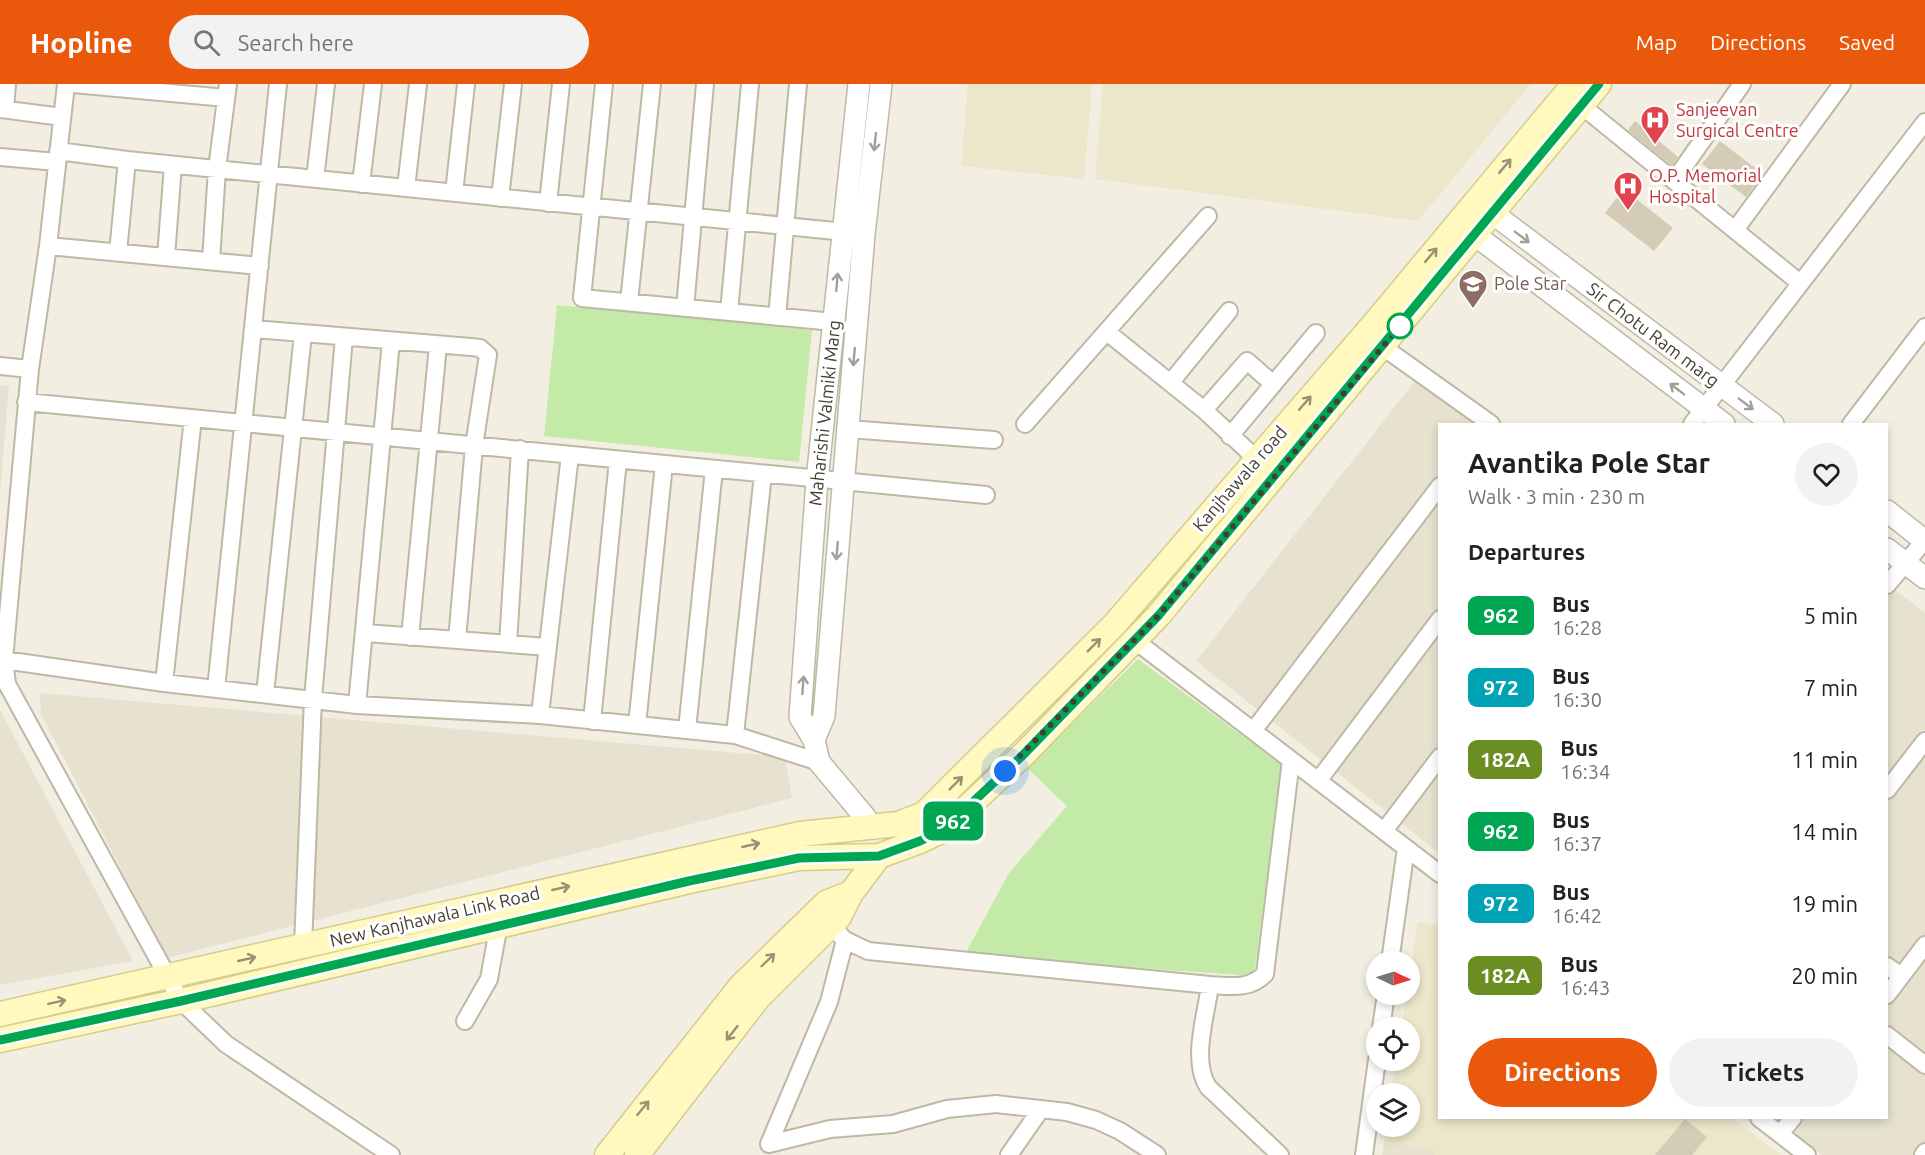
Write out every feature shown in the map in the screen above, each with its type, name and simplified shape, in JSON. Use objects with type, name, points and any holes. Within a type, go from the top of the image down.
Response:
[{"type":"main road","name":"Kanjhawala road","points":[[871,828],[911,821],[928,810],[1114,625],[1256,459],[1466,229],[1578,95],[1599,84]]},
{"type":"main road","name":"Kanjhawala road","points":[[879,856],[943,830],[1022,756],[1133,639],[1159,615],[1383,347],[1466,229]]},
{"type":"main road","points":[[831,926],[826,903],[851,894],[879,856],[871,828]]},
{"type":"main road","name":"New Kanjhawala Link Road","points":[[0,1014],[800,834],[871,828]]},
{"type":"main road","name":"New Kanjhawala Link Road","points":[[0,1040],[181,1001],[499,924],[799,858],[879,856]]},
{"type":"main road","points":[[607,1155],[741,986],[831,926]]},
{"type":"main road","points":[[637,1155],[758,998],[831,926]]},
{"type":"street","points":[[7,84],[2,109],[62,117]]},
{"type":"street","points":[[66,84],[48,246],[26,402],[4,660],[7,684],[14,702],[181,1001],[226,1044],[391,1155]]},
{"type":"street","points":[[73,84],[227,91],[217,169],[211,261]]},
{"type":"street","points":[[216,689],[278,84]]},
{"type":"street","points":[[315,179],[326,84]]},
{"type":"street","points":[[361,184],[374,84]]},
{"type":"street","points":[[406,188],[418,84]]},
{"type":"street","points":[[454,193],[466,84]]},
{"type":"street","points":[[500,198],[513,84]]},
{"type":"street","points":[[548,202],[561,84]]},
{"type":"street","points":[[604,84],[582,298],[834,322]]},
{"type":"street","points":[[629,302],[652,84]]},
{"type":"street","points":[[685,308],[691,217],[705,84]]},
{"type":"street","points":[[729,312],[750,84]]},
{"type":"street","points":[[777,317],[798,84]]},
{"type":"street","name":"Maharishi Valmiki Marg","points":[[859,84],[817,480],[800,717],[814,740],[819,762],[865,817],[871,828]]},
{"type":"street","name":"Maharishi Valmiki Marg","points":[[814,740],[824,716],[864,234],[881,84]]},
{"type":"street","points":[[1674,181],[1742,84]]},
{"type":"street","points":[[1735,230],[1842,84]]},
{"type":"street","points":[[1578,95],[1674,181],[1800,283]]},
{"type":"street","points":[[1697,417],[1925,122]]},
{"type":"street","points":[[0,162],[0,157],[127,160],[864,234]]},
{"type":"street","points":[[118,252],[127,160]]},
{"type":"street","points":[[166,257],[173,165]]},
{"type":"street","name":"Sir Chotu Ram marg","points":[[1484,207],[1772,423]]},
{"type":"street","points":[[1025,424],[1208,216]]},
{"type":"street","name":"Sir Chotu Ram marg","points":[[1466,229],[1697,417],[1720,423]]},
{"type":"street","points":[[48,246],[260,266]]},
{"type":"street","points":[[1171,382],[1229,311]]},
{"type":"street","points":[[1852,423],[1925,327]]},
{"type":"street","points":[[254,330],[480,348],[488,355],[474,446],[457,640]]},
{"type":"street","points":[[1107,332],[1204,410],[1276,476]]},
{"type":"street","points":[[1230,436],[1316,333]]},
{"type":"street","points":[[265,694],[303,334]]},
{"type":"street","points":[[303,946],[313,699],[344,337]]},
{"type":"street","points":[[357,705],[366,633],[391,341]]},
{"type":"street","points":[[410,636],[438,345]]},
{"type":"street","points":[[1383,347],[1488,423]]},
{"type":"street","points":[[1204,410],[1247,361],[1272,383]]},
{"type":"street","points":[[0,366],[30,369]]},
{"type":"street","points":[[828,382],[851,384]]},
{"type":"street","points":[[26,402],[336,434],[520,449],[986,495]]},
{"type":"street","points":[[164,683],[193,418]]},
{"type":"street","points":[[848,429],[994,440]]},
{"type":"street","points":[[508,644],[520,449]]},
{"type":"street","points":[[540,716],[570,455]]},
{"type":"street","points":[[592,721],[618,460]]},
{"type":"street","points":[[637,725],[664,464]]},
{"type":"street","points":[[687,730],[714,469]]},
{"type":"street","points":[[735,735],[763,474]]},
{"type":"street","points":[[1253,731],[1438,489]]},
{"type":"street","points":[[1888,512],[1925,540],[1888,584]]},
{"type":"street","points":[[1888,550],[1925,578]]},
{"type":"street","points":[[1318,781],[1438,622]]},
{"type":"street","points":[[366,633],[548,647]]},
{"type":"street","points":[[1133,639],[1438,872]]},
{"type":"street","points":[[4,660],[164,683],[357,705],[540,716],[735,735],[819,762]]},
{"type":"street","points":[[1888,789],[1925,741]]},
{"type":"street","points":[[831,926],[868,951],[1210,985],[1247,986],[1257,982],[1265,975],[1291,760]]},
{"type":"street","points":[[1384,831],[1438,760]]},
{"type":"street","points":[[1392,951],[1406,848]]},
{"type":"street","points":[[465,1021],[489,979],[499,924]]},
{"type":"street","points":[[765,1149],[829,1002],[831,926]]},
{"type":"street","points":[[1888,993],[1925,945]]},
{"type":"street","points":[[1888,967],[1901,976]]},
{"type":"street","points":[[1210,985],[1200,1061],[1201,1077],[1208,1087],[1280,1155]]},
{"type":"street","points":[[1888,1036],[1925,1065]]},
{"type":"street","points":[[1364,1155],[1375,1071]]},
{"type":"street","points":[[765,1149],[830,1129],[910,1121],[947,1109],[974,1104],[1067,1112],[1096,1120],[1136,1140],[1157,1155]]},
{"type":"street","points":[[1009,1155],[1041,1109]]},
{"type":"street","points":[[1760,1119],[1803,1154]]},
{"type":"street","points":[[1780,1134],[1792,1119]]},
{"type":"shaded area","points":[[968,84],[1092,84],[1084,179],[961,166]]},
{"type":"shaded area","points":[[1103,84],[1531,84],[1418,221],[1095,179]]},
{"type":"shaded area","points":[[1425,368],[1495,423],[1438,423],[1438,852],[1196,661]]},
{"type":"shaded area","points":[[0,385],[9,386],[0,493]]},
{"type":"shaded area","points":[[1888,584],[1925,613],[1925,1155],[1822,1155],[1775,1119],[1888,1119]]},
{"type":"shaded area","points":[[40,693],[785,757],[792,798],[167,958],[41,714]]},
{"type":"shaded area","points":[[0,710],[133,961],[0,985]]},
{"type":"shaded area","points":[[1418,922],[1438,925],[1438,1119],[1733,1119],[1781,1155],[1434,1155],[1434,1149],[1384,1143],[1385,1137],[1420,1137],[1420,1083],[1393,1083],[1394,1071],[1420,1071],[1420,1017],[1404,1017],[1405,1005],[1420,1005],[1420,951],[1414,951]]},
{"type":"shaded area","points":[[1384,1143],[1434,1149],[1434,1155],[1382,1155]]},
{"type":"green space","points":[[557,305],[812,330],[799,462],[544,436]]},
{"type":"green space","points":[[1138,659],[1282,765],[1254,976],[964,956],[1009,873],[1067,806],[1027,768]]},
{"type":"building","points":[[1635,121],[1678,157],[1672,166],[1628,130]]},
{"type":"building","points":[[1720,141],[1763,174],[1746,197],[1702,164]]},
{"type":"building","points":[[1624,189],[1673,228],[1654,251],[1605,213]]},
{"type":"building","points":[[1685,1119],[1707,1137],[1692,1155],[1655,1155]]},
{"type":"bus line","name":"962","points":[[0,1040],[181,1001],[499,924],[689,881],[799,858],[879,856],[943,830],[1022,756],[1133,639],[1159,615],[1400,327],[1599,84]]},
{"type":"place","name":"Sanjeevan Surgical Centre","points":[[1655,146]]},
{"type":"place","name":"O.P. Memorial Hospital","points":[[1628,212]]},
{"type":"place","name":"Pole Star","points":[[1473,310]]},
{"type":"route","points":[[1005,771],[1159,615],[1400,326]]}]
